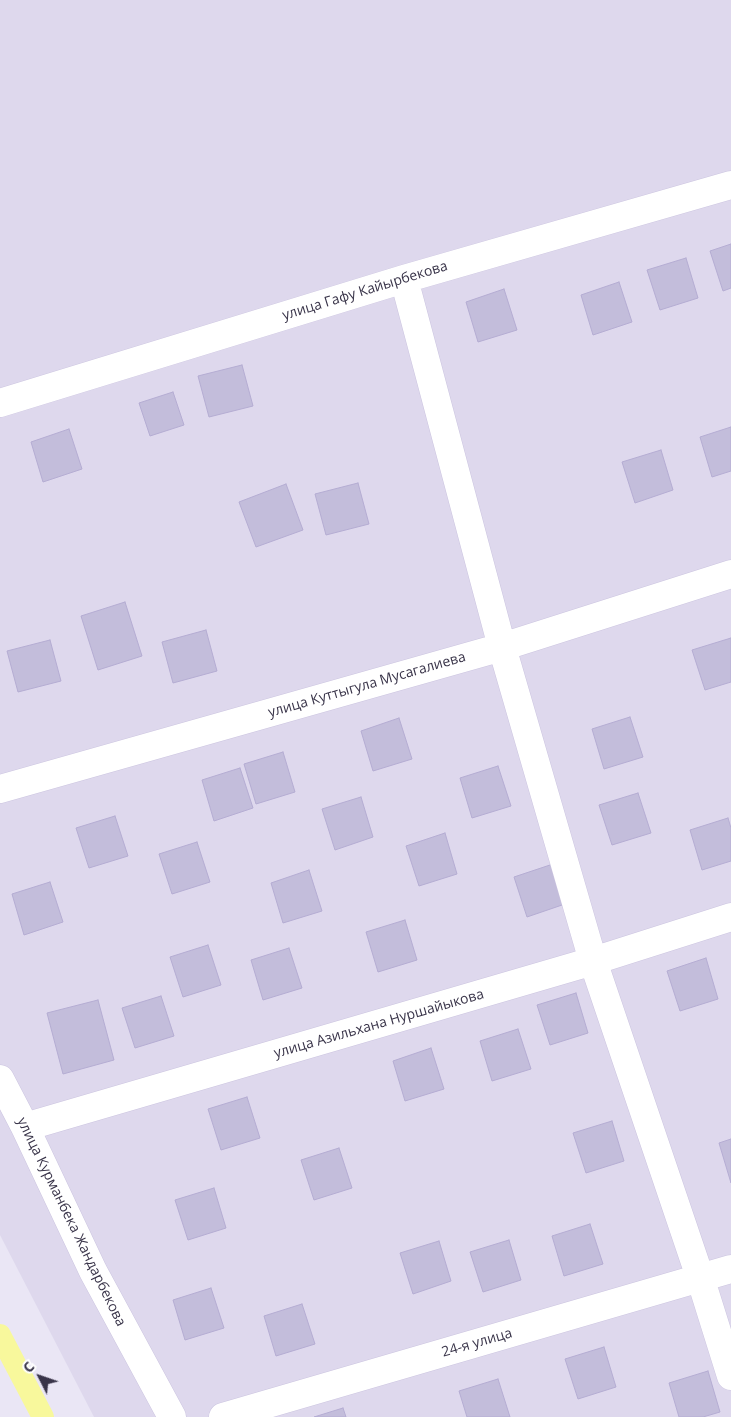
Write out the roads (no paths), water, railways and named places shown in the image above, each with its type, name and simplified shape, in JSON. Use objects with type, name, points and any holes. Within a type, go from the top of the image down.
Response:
[{"type":"street","name":"улица Гафу Кайырбекова","points":[[0,403],[404,279],[731,185]]},
{"type":"street","points":[[404,279],[502,647],[593,960],[731,1376]]},
{"type":"street","name":"улица Куттыгула Мусагалиева","points":[[0,789],[502,647],[731,574]]},
{"type":"street","name":"улица Азильхана Нуршайыкова","points":[[25,1128],[593,960],[731,917]]},
{"type":"street","name":"улица Курманбека Жандарбекова","points":[[0,1079],[92,1271],[172,1417]]},
{"type":"street","name":"24-я улица","points":[[223,1417],[731,1269]]},
{"type":"waterway","points":[[0,1335],[43,1417]]}]
